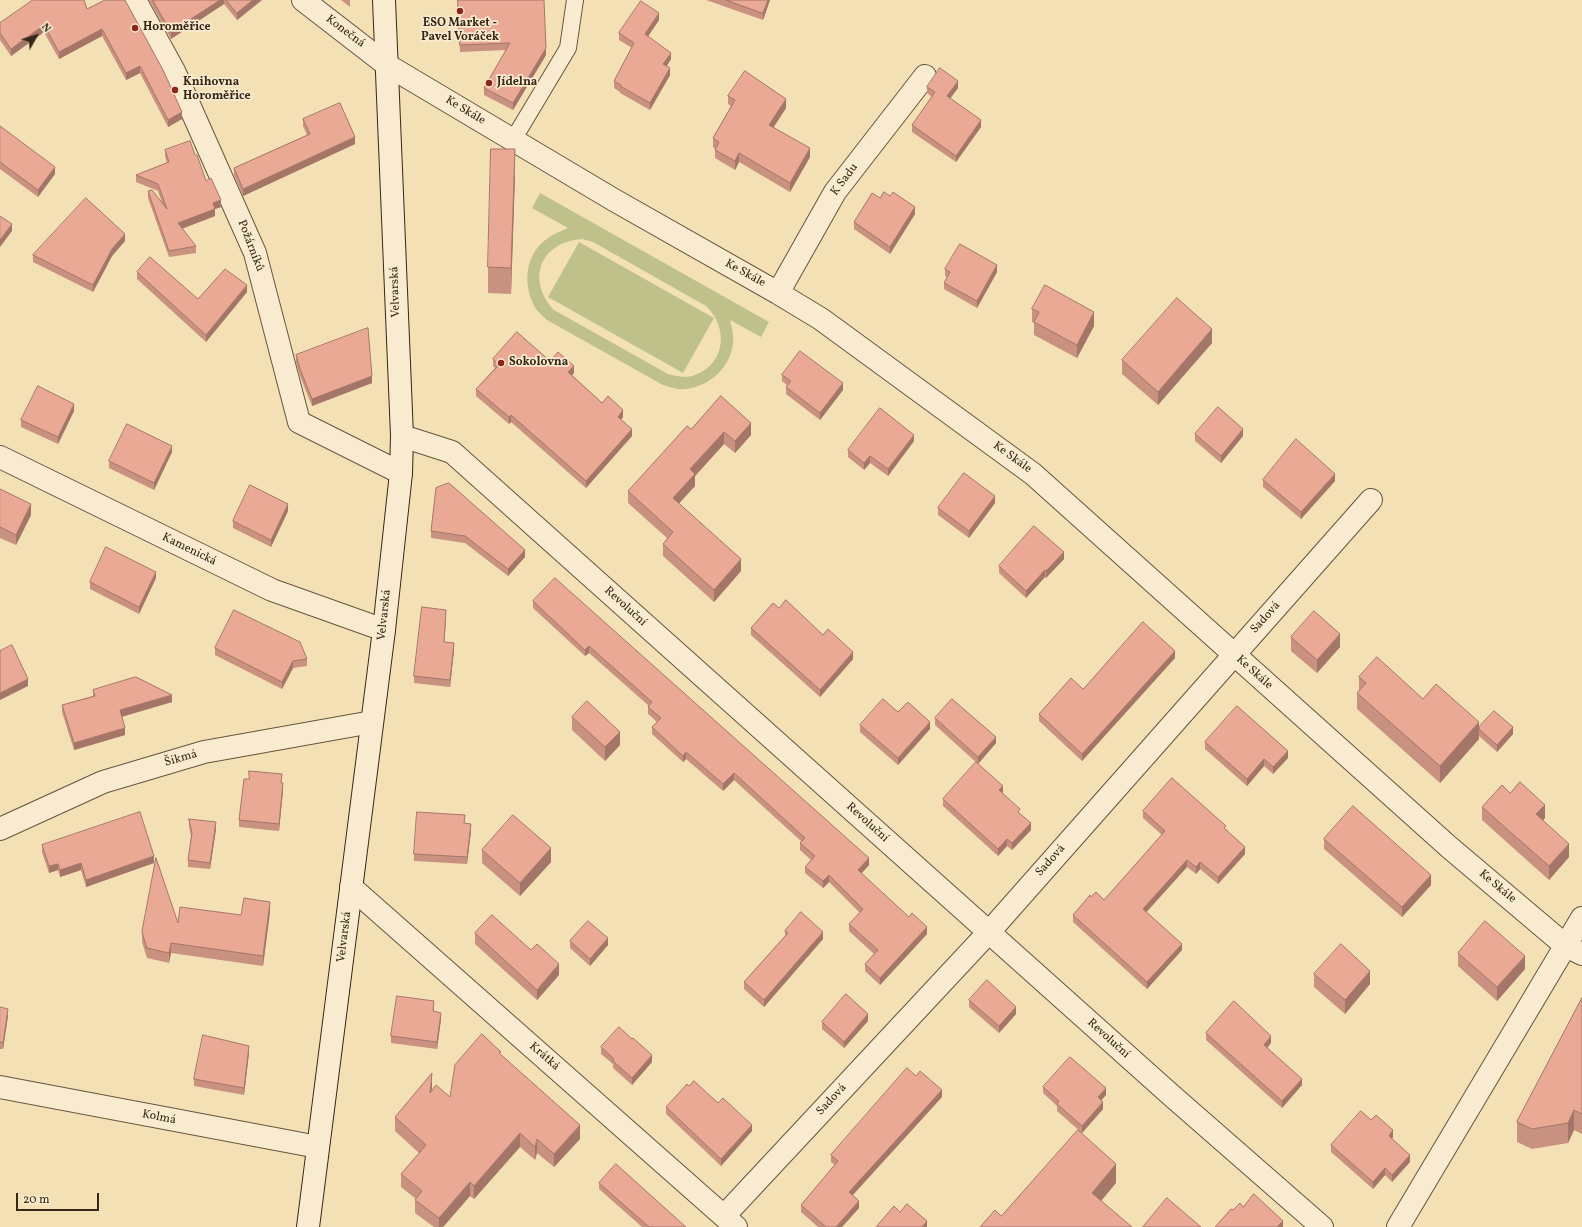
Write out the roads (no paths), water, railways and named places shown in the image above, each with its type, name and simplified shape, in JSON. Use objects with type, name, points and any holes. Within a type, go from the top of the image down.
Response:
[{"type":"street","name":"Požárníků","points":[[135,0],[174,71],[255,253],[300,422],[400,473]]},
{"type":"street","name":"Konečná","points":[[303,0],[387,65]]},
{"type":"street","name":"Velvarská","points":[[308,1227],[384,630],[400,473],[402,436],[384,0]]},
{"type":"street","name":"Ke Skále","points":[[387,65],[614,200],[778,292],[821,319],[1034,474],[1449,847],[1574,950]]},
{"type":"street","name":"K Sadu","points":[[778,292],[835,192],[925,76]]},
{"type":"street","name":"Revoluční","points":[[402,436],[452,452],[989,932],[1322,1227]]},
{"type":"street","name":"Kamenická","points":[[0,457],[272,590],[384,630]]},
{"type":"street","name":"Sadová","points":[[730,1221],[989,932],[1371,500]]},
{"type":"street","name":"Šikmá","points":[[0,829],[103,782],[204,752],[372,722]]},
{"type":"street","name":"Krátká","points":[[351,887],[730,1221]]},
{"type":"street","points":[[1398,1227],[1574,950],[1582,918]]},
{"type":"street","name":"Kolmá","points":[[0,1087],[318,1147]]},
{"type":"lane","points":[[513,140],[568,48],[575,0]]},
{"type":"place","name":"ESO Market - Pavel Voráček","points":[[460,11]]},
{"type":"place","name":"Horoměřice","points":[[135,28]]},
{"type":"place","name":"Jídelna","points":[[489,83]]},
{"type":"place","name":"Knihovna Horoměřice","points":[[175,90]]},
{"type":"place","name":"Sokolovna","points":[[501,363]]}]
